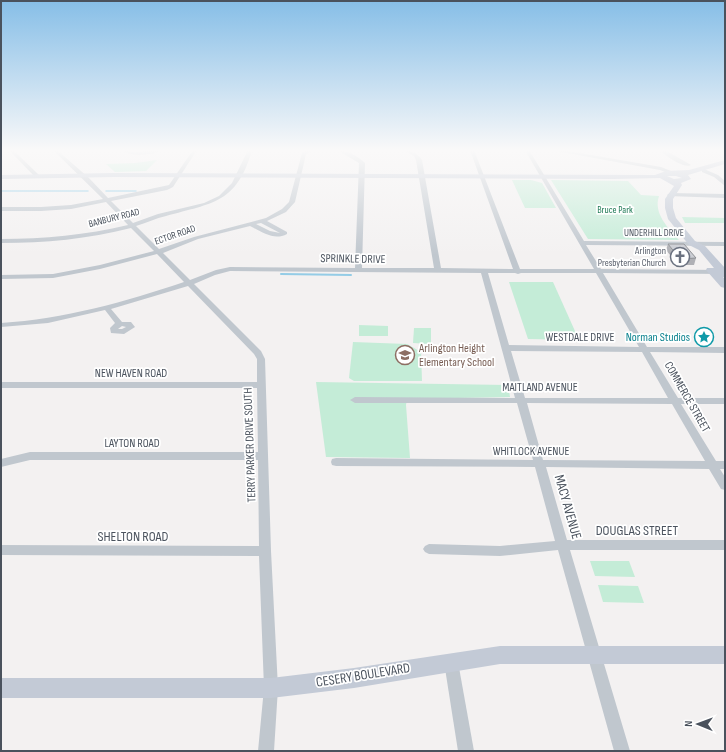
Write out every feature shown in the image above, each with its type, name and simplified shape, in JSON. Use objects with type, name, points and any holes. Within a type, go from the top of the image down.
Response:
[{"type":"main road","points":[[678,185],[668,204],[672,219],[692,243],[692,248],[722,272],[725,285]]},
{"type":"main road","points":[[673,192],[681,188],[682,185]]},
{"type":"main road","name":"CESERY BOULEVARD","points":[[1,688],[271,688],[354,678],[500,655],[725,655]]},
{"type":"street","name":"TERRY PARKER DRIVE SOUTH","points":[[93,185],[258,353],[261,360],[265,551],[271,688],[266,751]]},
{"type":"street","points":[[1,209],[56,208],[107,200],[167,188],[172,185]]},
{"type":"street","name":"BANBURY ROAD","points":[[1,240],[67,238],[132,226],[161,215],[201,205],[220,197],[233,185]]},
{"type":"street","name":"ECTOR ROAD","points":[[1,277],[37,277],[75,273],[158,252],[196,238],[262,221],[278,215],[289,207],[292,202],[297,185]]},
{"type":"street","points":[[358,270],[361,185]]},
{"type":"street","points":[[424,185],[438,271]]},
{"type":"street","points":[[485,185],[518,272]]},
{"type":"street","name":"COMMERCE STREET","points":[[548,185],[725,486]]},
{"type":"street","points":[[673,192],[725,196]]},
{"type":"street","points":[[252,224],[275,235],[281,236],[284,233],[262,221]]},
{"type":"street","name":"UNDERHILL DRIVE","points":[[582,243],[725,244]]},
{"type":"street","name":"SPRINKLE DRIVE","points":[[1,325],[43,322],[106,307],[189,283],[230,269],[484,272],[722,272]]},
{"type":"street","name":"MACY AVENUE","points":[[484,272],[622,751]]},
{"type":"street","points":[[106,307],[120,324]]},
{"type":"street","name":"WESTDALE DRIVE","points":[[506,348],[725,350]]},
{"type":"street","name":"NEW HAVEN ROAD","points":[[1,385],[261,385]]},
{"type":"street","name":"MAITLAND AVENUE","points":[[355,400],[725,401]]},
{"type":"street","name":"LAYTON ROAD","points":[[1,463],[13,459],[37,456],[264,456]]},
{"type":"street","name":"WHITLOCK AVENUE","points":[[336,462],[725,465]]},
{"type":"street","name":"DOUGLAS STREET","points":[[429,549],[500,551],[563,545],[725,545]]},
{"type":"street","name":"SHELTON ROAD","points":[[1,550],[265,551]]},
{"type":"street","points":[[451,662],[466,751]]},
{"type":"green space","points":[[514,185],[543,185],[556,208],[525,208]]},
{"type":"green space","name":"Bruce Park","points":[[554,185],[632,185],[641,195],[659,196],[658,208],[660,214],[666,225],[679,240],[588,239]]},
{"type":"green space","points":[[682,217],[725,218],[725,223],[685,223]]},
{"type":"green space","points":[[509,282],[553,282],[579,340],[528,339]]},
{"type":"green space","points":[[359,325],[388,326],[388,336],[359,336]]},
{"type":"green space","points":[[414,328],[431,328],[431,344],[413,343]]},
{"type":"green space","points":[[353,342],[407,344],[421,352],[422,381],[354,381],[349,378]]},
{"type":"green space","points":[[316,382],[508,385],[510,397],[407,399],[406,405],[410,458],[326,457]]},
{"type":"green space","points":[[590,561],[629,561],[635,577],[595,576]]},
{"type":"green space","points":[[598,585],[638,586],[644,603],[603,602]]},
{"type":"building","points":[[668,244],[684,244],[696,258],[680,259]]},
{"type":"waterway","points":[[1,191],[88,191]]},
{"type":"waterway","points":[[106,191],[136,191]]},
{"type":"waterway","points":[[281,274],[351,275]]},
{"type":"place","name":"Arlington Presbyterian Church","points":[[680,257]]},
{"type":"place","name":"Norman Studios","points":[[704,337]]},
{"type":"place","name":"Arlington Height Elementary School","points":[[405,355]]}]
